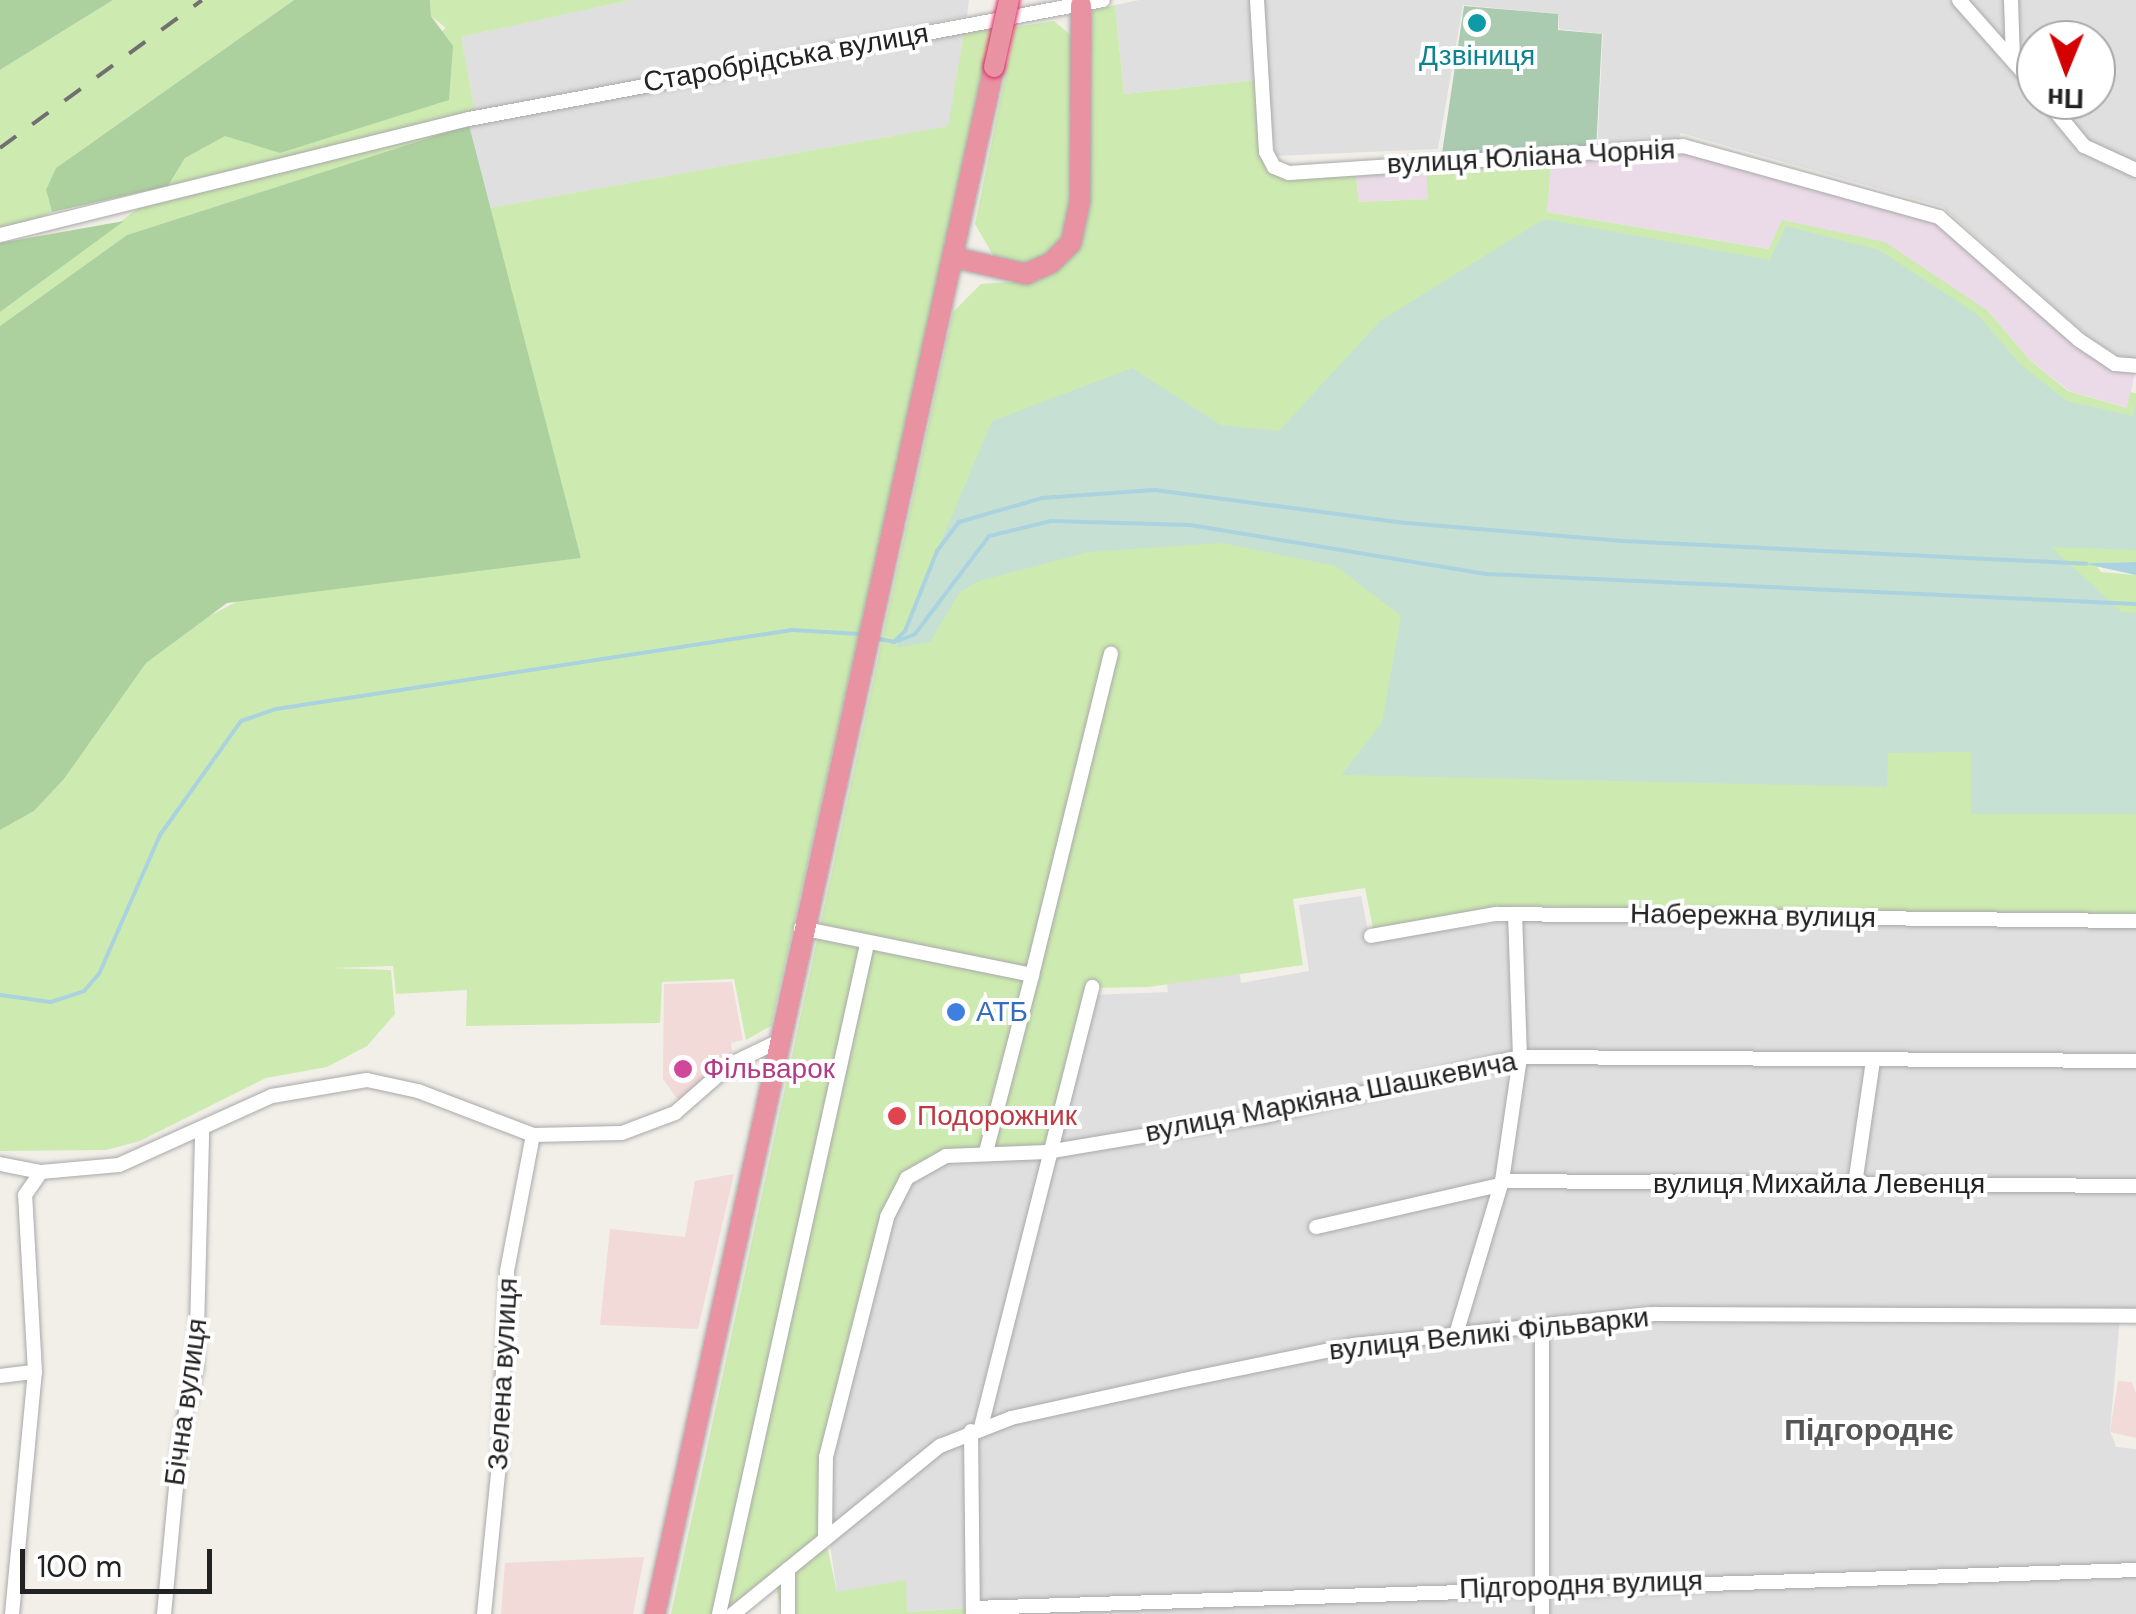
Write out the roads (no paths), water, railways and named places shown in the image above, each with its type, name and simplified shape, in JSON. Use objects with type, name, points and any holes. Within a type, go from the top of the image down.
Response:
[{"type":"highway","points":[[655,1614],[802,928],[874,624],[1009,0]]},
{"type":"highway","points":[[952,257],[1026,274],[1051,264],[1071,243],[1080,201],[1081,5]]},
{"type":"street","name":"Старобрідська вулиця","points":[[0,235],[469,119],[1103,0]]},
{"type":"street","name":"вулиця Юліана Чорнія","points":[[1256,0],[1266,152],[1274,167],[1288,173],[1682,146],[1938,217],[2079,340],[2115,364],[2136,366]]},
{"type":"street","points":[[1959,0],[2016,63]]},
{"type":"street","points":[[2011,0],[2013,59]]},
{"type":"street","points":[[2063,120],[2084,146],[2136,170]]},
{"type":"street","points":[[986,1152],[1112,654]]},
{"type":"street","points":[[1458,1331],[1501,1183],[1520,1058],[1515,914]]},
{"type":"street","name":"Набережна вулиця","points":[[1371,936],[1515,914],[2136,921]]},
{"type":"street","points":[[802,928],[1032,975]]},
{"type":"street","points":[[719,1614],[866,944]]},
{"type":"street","points":[[973,1611],[976,1429],[1092,988]]},
{"type":"street","points":[[0,1164],[41,1172],[119,1165],[272,1096],[367,1080],[418,1091],[534,1135],[647,1127],[688,1103],[731,1064],[781,1040]]},
{"type":"street","name":"вулиця Маркіяна Шашкевича","points":[[825,1537],[826,1456],[896,1195],[928,1162],[986,1152],[1047,1152],[1263,1116],[1520,1058],[2136,1062]]},
{"type":"street","points":[[1855,1184],[1874,1061]]},
{"type":"street","name":"Бічна вулиця","points":[[164,1614],[180,1434],[196,1368],[202,1130]]},
{"type":"street","name":"Зелена вулиця","points":[[484,1614],[499,1464],[507,1272],[534,1135]]},
{"type":"street","points":[[12,1614],[35,1372],[26,1194],[41,1172]]},
{"type":"street","name":"вулиця Михайла Левенця","points":[[1316,1227],[1501,1183],[2136,1186]]},
{"type":"street","name":"вулиця Великі Фільварки","points":[[733,1614],[931,1452],[976,1429],[1335,1349],[1458,1331],[1654,1314],[2136,1316]]},
{"type":"street","points":[[1542,1325],[1542,1614]]},
{"type":"street","points":[[0,1376],[35,1372]]},
{"type":"street","points":[[788,1570],[788,1614]]},
{"type":"street","name":"Підгородня вулиця","points":[[973,1611],[1541,1586],[2136,1570]]},
{"type":"water","points":[[2136,562],[2136,575],[2086,564],[2095,563]]},
{"type":"waterway","points":[[874,638],[894,642],[905,631],[937,551],[959,522],[1042,498],[1155,490],[1407,523],[1622,541],[2086,564]]},
{"type":"waterway","points":[[898,641],[915,634],[989,536],[1051,521],[1190,525],[1486,574],[2136,604]]},
{"type":"waterway","points":[[0,995],[51,1002],[84,991],[99,974],[160,835],[241,721],[276,709],[792,630],[860,634]]},
{"type":"railway","points":[[0,148],[202,0]]},
{"type":"place","name":"Дзвіниця","points":[[1477,23]]},
{"type":"place","name":"АТБ","points":[[956,1012]]},
{"type":"place","name":"Фільварок","points":[[683,1069]]},
{"type":"place","name":"Подорожник","points":[[897,1116]]},
{"type":"district","name":"Підгороднє","points":[[1869,1430]]}]
